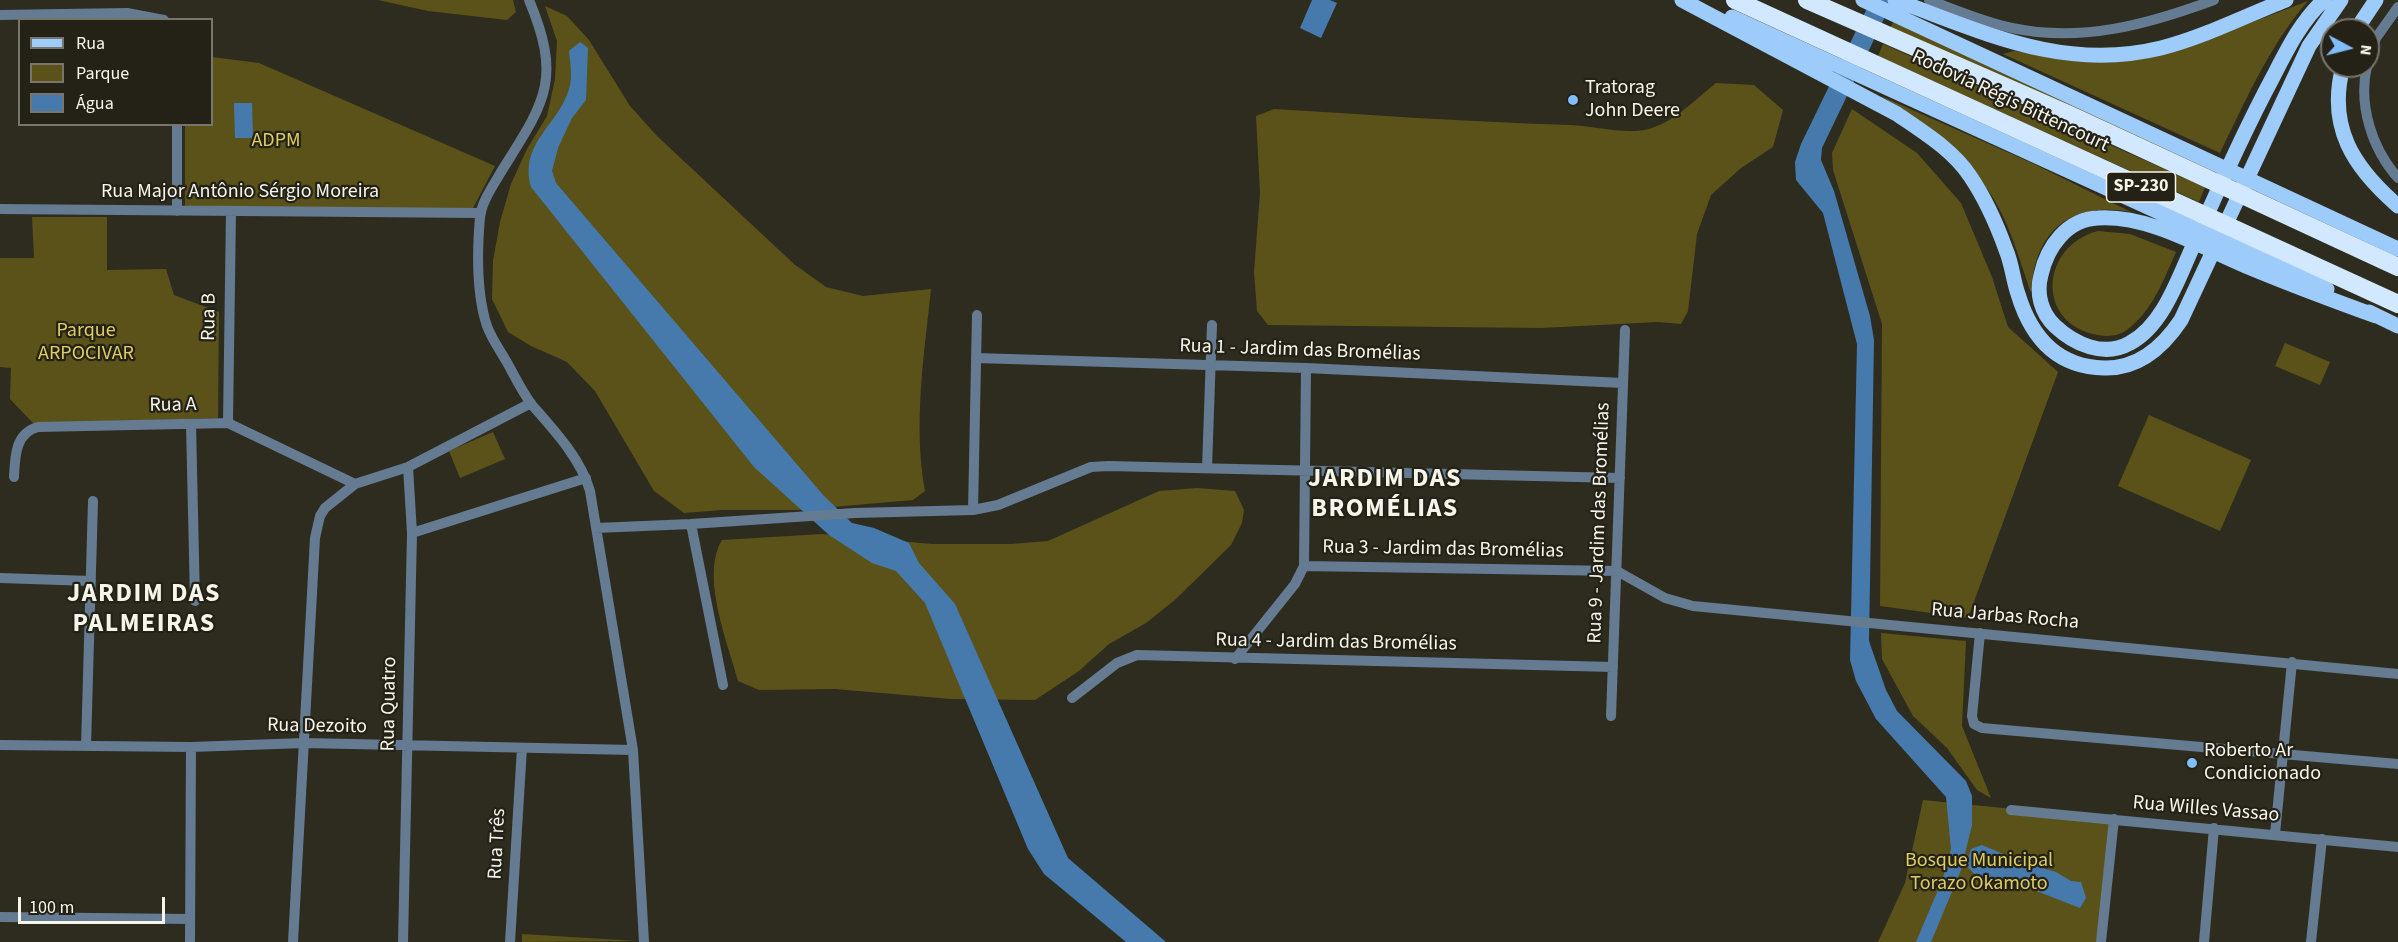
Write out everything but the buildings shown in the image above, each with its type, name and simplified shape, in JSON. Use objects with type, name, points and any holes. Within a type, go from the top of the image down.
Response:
[{"type":"highway","name":"Rodovia Régis Bittencourt","points":[[1735,0],[1841,58],[2398,304]]},
{"type":"highway","name":"Rodovia Régis Bittencourt","points":[[1807,0],[2081,119],[2398,267]]},
{"type":"main road","points":[[1682,0],[1897,114],[1930,137],[1970,175],[2007,252],[2028,323],[2043,343],[2062,357],[2086,368],[2131,365],[2168,339],[2181,320],[2309,46],[2341,0]]},
{"type":"main road","points":[[1694,0],[1841,58]]},
{"type":"main road","points":[[1894,0],[1908,13],[2398,249]]},
{"type":"main road","points":[[1865,1],[2016,44],[2063,52],[2112,54],[2168,46],[2286,0]]},
{"type":"main road","points":[[2324,0],[2293,39],[2247,125],[2181,272],[2156,319],[2131,343],[2118,348],[2084,346],[2065,336],[2049,321],[2040,301],[2038,284],[2043,262],[2058,238],[2078,223],[2105,218],[2153,227],[2299,288],[2376,316]]},
{"type":"main road","points":[[2364,18],[2376,0]]},
{"type":"main road","points":[[1881,76],[2325,288],[2398,326]]},
{"type":"main road","points":[[2341,78],[2337,104],[2342,133],[2366,173],[2398,206]]},
{"type":"street","points":[[529,0],[544,39],[548,70],[545,91],[537,111],[486,198],[481,213],[478,265],[484,317],[488,329],[531,403],[586,478],[633,750],[644,942]]},
{"type":"street","points":[[1929,0],[2012,28],[2073,34],[2127,27],[2214,0]]},
{"type":"street","points":[[2380,32],[2398,7]]},
{"type":"street","points":[[0,15],[128,13],[154,18]]},
{"type":"street","points":[[2366,78],[2364,94],[2370,130],[2379,151],[2398,178]]},
{"type":"street","points":[[177,126],[177,211]]},
{"type":"street","name":"Rua Major Antônio Sérgio Moreira","points":[[0,209],[481,213]]},
{"type":"street","name":"Rua B","points":[[228,423],[231,211]]},
{"type":"street","points":[[973,510],[977,315]]},
{"type":"street","points":[[1207,468],[1212,325]]},
{"type":"street","name":"Rua 9 - Jardim das Bromélias","points":[[1611,716],[1625,330]]},
{"type":"street","name":"Rua 1 - Jardim das Bromélias","points":[[976,358],[1306,368],[1623,383]]},
{"type":"street","points":[[1235,659],[1295,584],[1304,566],[1306,368]]},
{"type":"street","points":[[293,942],[315,538],[320,516],[326,508],[355,484],[408,467],[531,403]]},
{"type":"street","name":"Rua A","points":[[14,477],[17,447],[25,432],[31,428],[228,423],[355,484]]},
{"type":"street","points":[[191,424],[195,601]]},
{"type":"street","name":"Rua Quatro","points":[[403,942],[412,533],[408,467]]},
{"type":"street","points":[[596,528],[855,513],[973,510],[998,504],[1092,467],[1620,478]]},
{"type":"street","points":[[412,533],[586,478]]},
{"type":"street","points":[[86,746],[93,501]]},
{"type":"street","points":[[691,524],[723,685]]},
{"type":"street","name":"Rua 3 - Jardim das Bromélias","points":[[1304,566],[1617,571]]},
{"type":"street","name":"Rua Jarbas Rocha","points":[[1617,571],[1658,595],[1682,604],[2398,674]]},
{"type":"street","points":[[0,578],[91,581]]},
{"type":"street","points":[[1980,633],[1972,716],[1974,724],[1989,729],[2398,764]]},
{"type":"street","name":"Rua 4 - Jardim das Bromélias","points":[[1072,698],[1110,667],[1129,657],[1613,667]]},
{"type":"street","points":[[2275,834],[2292,662]]},
{"type":"street","name":"Rua Dezoito","points":[[0,745],[192,747],[304,743],[633,750]]},
{"type":"street","points":[[190,942],[192,747]]},
{"type":"street","name":"Rua Três","points":[[510,942],[522,748]]},
{"type":"street","name":"Rua Willes Vassao","points":[[2011,810],[2398,847]]},
{"type":"street","points":[[2101,942],[2114,819]]},
{"type":"street","points":[[2204,942],[2214,828]]},
{"type":"street","points":[[2311,942],[2322,839]]},
{"type":"street","points":[[0,917],[190,919]]},
{"type":"green space","points":[[378,0],[513,0],[516,12],[507,20],[428,11]]},
{"type":"green space","points":[[2308,1],[2281,36],[2270,55],[2220,153],[2003,54],[2014,51],[2072,59],[2195,44]]},
{"type":"green space","points":[[545,6],[567,16],[589,40],[630,106],[657,136],[794,264],[826,287],[863,296],[931,289],[920,415],[925,491],[913,500],[798,510],[722,510],[684,513],[654,491],[595,391],[567,362],[531,346],[508,332],[492,299],[493,261],[500,222],[511,184],[527,149],[547,116],[555,79],[557,41]]},
{"type":"green space","points":[[1894,20],[2214,167],[2210,175],[1890,29]]},
{"type":"green space","points":[[1883,44],[2205,187],[2199,202],[1878,56]]},
{"type":"green space","name":"ADPM","points":[[213,57],[259,63],[495,166],[472,210],[185,207],[185,126],[213,126]]},
{"type":"green space","points":[[1716,83],[1754,85],[1783,110],[1773,147],[1741,168],[1711,195],[1697,234],[1688,311],[1681,324],[1658,322],[1541,328],[1268,325],[1257,311],[1254,272],[1260,193],[1256,116],[1274,109],[1570,125],[1632,131],[1652,128],[1669,120]]},
{"type":"green space","points":[[1881,96],[2034,164],[2131,212],[2090,211],[2073,216],[2059,225],[2048,237],[2039,253],[2031,293],[2014,243],[1992,195],[1965,162],[1949,147]]},
{"type":"green space","points":[[1852,109],[1917,153],[1961,203],[1992,277],[2008,327],[2058,372],[1968,618],[1880,606],[1882,324],[1833,170],[1832,153]]},
{"type":"green space","name":"Parque ARPOCIVAR","points":[[32,217],[107,217],[107,270],[166,269],[174,295],[219,312],[218,418],[33,423],[10,399],[11,368],[0,367],[0,258],[34,258]]},
{"type":"green space","points":[[2098,231],[2130,234],[2176,252],[2157,294],[2144,313],[2125,331],[2106,336],[2078,328],[2063,316],[2055,301],[2053,284],[2056,268],[2065,252],[2079,239]]},
{"type":"green space","points":[[2285,343],[2330,362],[2320,385],[2275,366]]},
{"type":"green space","points":[[2149,415],[2251,460],[2220,531],[2118,486]]},
{"type":"green space","points":[[493,432],[505,459],[460,478],[449,451]]},
{"type":"green space","points":[[1197,488],[1235,491],[1244,510],[1242,523],[1231,545],[1176,599],[1146,623],[1109,644],[1079,671],[1035,700],[951,699],[835,689],[759,690],[738,681],[718,610],[715,590],[716,555],[722,540],[822,534],[932,544],[1011,544],[1048,541],[1159,491]]},
{"type":"green space","points":[[1881,633],[1966,641],[1962,726],[1991,798],[1977,790],[1947,748],[1913,716],[1882,659]]},
{"type":"green space","name":"Bosque Municipal Torazo Okamoto","points":[[1923,800],[2114,819],[2102,942],[1878,942],[1905,883]]},
{"type":"green space","points":[[522,934],[637,941],[522,942]]},
{"type":"water","points":[[1312,0],[1330,0],[1337,3],[1321,38],[1300,28]]},
{"type":"water","points":[[1871,0],[1893,0],[1822,148],[1821,160],[1834,191],[1870,316],[1874,340],[1869,641],[1886,690],[1897,711],[1966,781],[1972,796],[1972,825],[1961,870],[1931,942],[1916,942],[1943,878],[1951,849],[1946,797],[1876,719],[1856,681],[1850,660],[1857,344],[1823,213],[1796,180],[1795,162],[1801,144]]},
{"type":"water","points":[[580,42],[588,48],[586,100],[572,118],[558,148],[552,171],[556,183],[824,496],[852,523],[874,528],[909,543],[919,563],[955,604],[1068,858],[1166,942],[1126,942],[1044,874],[1028,849],[925,603],[896,571],[872,563],[829,535],[754,467],[531,187],[530,158],[541,135],[564,102],[571,80],[569,51]]},
{"type":"water","points":[[234,103],[252,103],[253,138],[235,138]]},
{"type":"water","points":[[1982,845],[2020,861],[2056,872],[2071,881],[2081,882],[2086,898],[2080,908],[2016,883],[1976,876],[1966,865],[1971,849]]},
{"type":"place","name":"Tratorag John Deere","points":[[1573,100]]},
{"type":"place","name":"Roberto Ar Condicionado","points":[[2192,763]]},
{"type":"district","name":"JARDIM DAS BROMÉLIAS","points":[[1385,495]]},
{"type":"district","name":"JARDIM DAS PALMEIRAS","points":[[144,610]]}]
